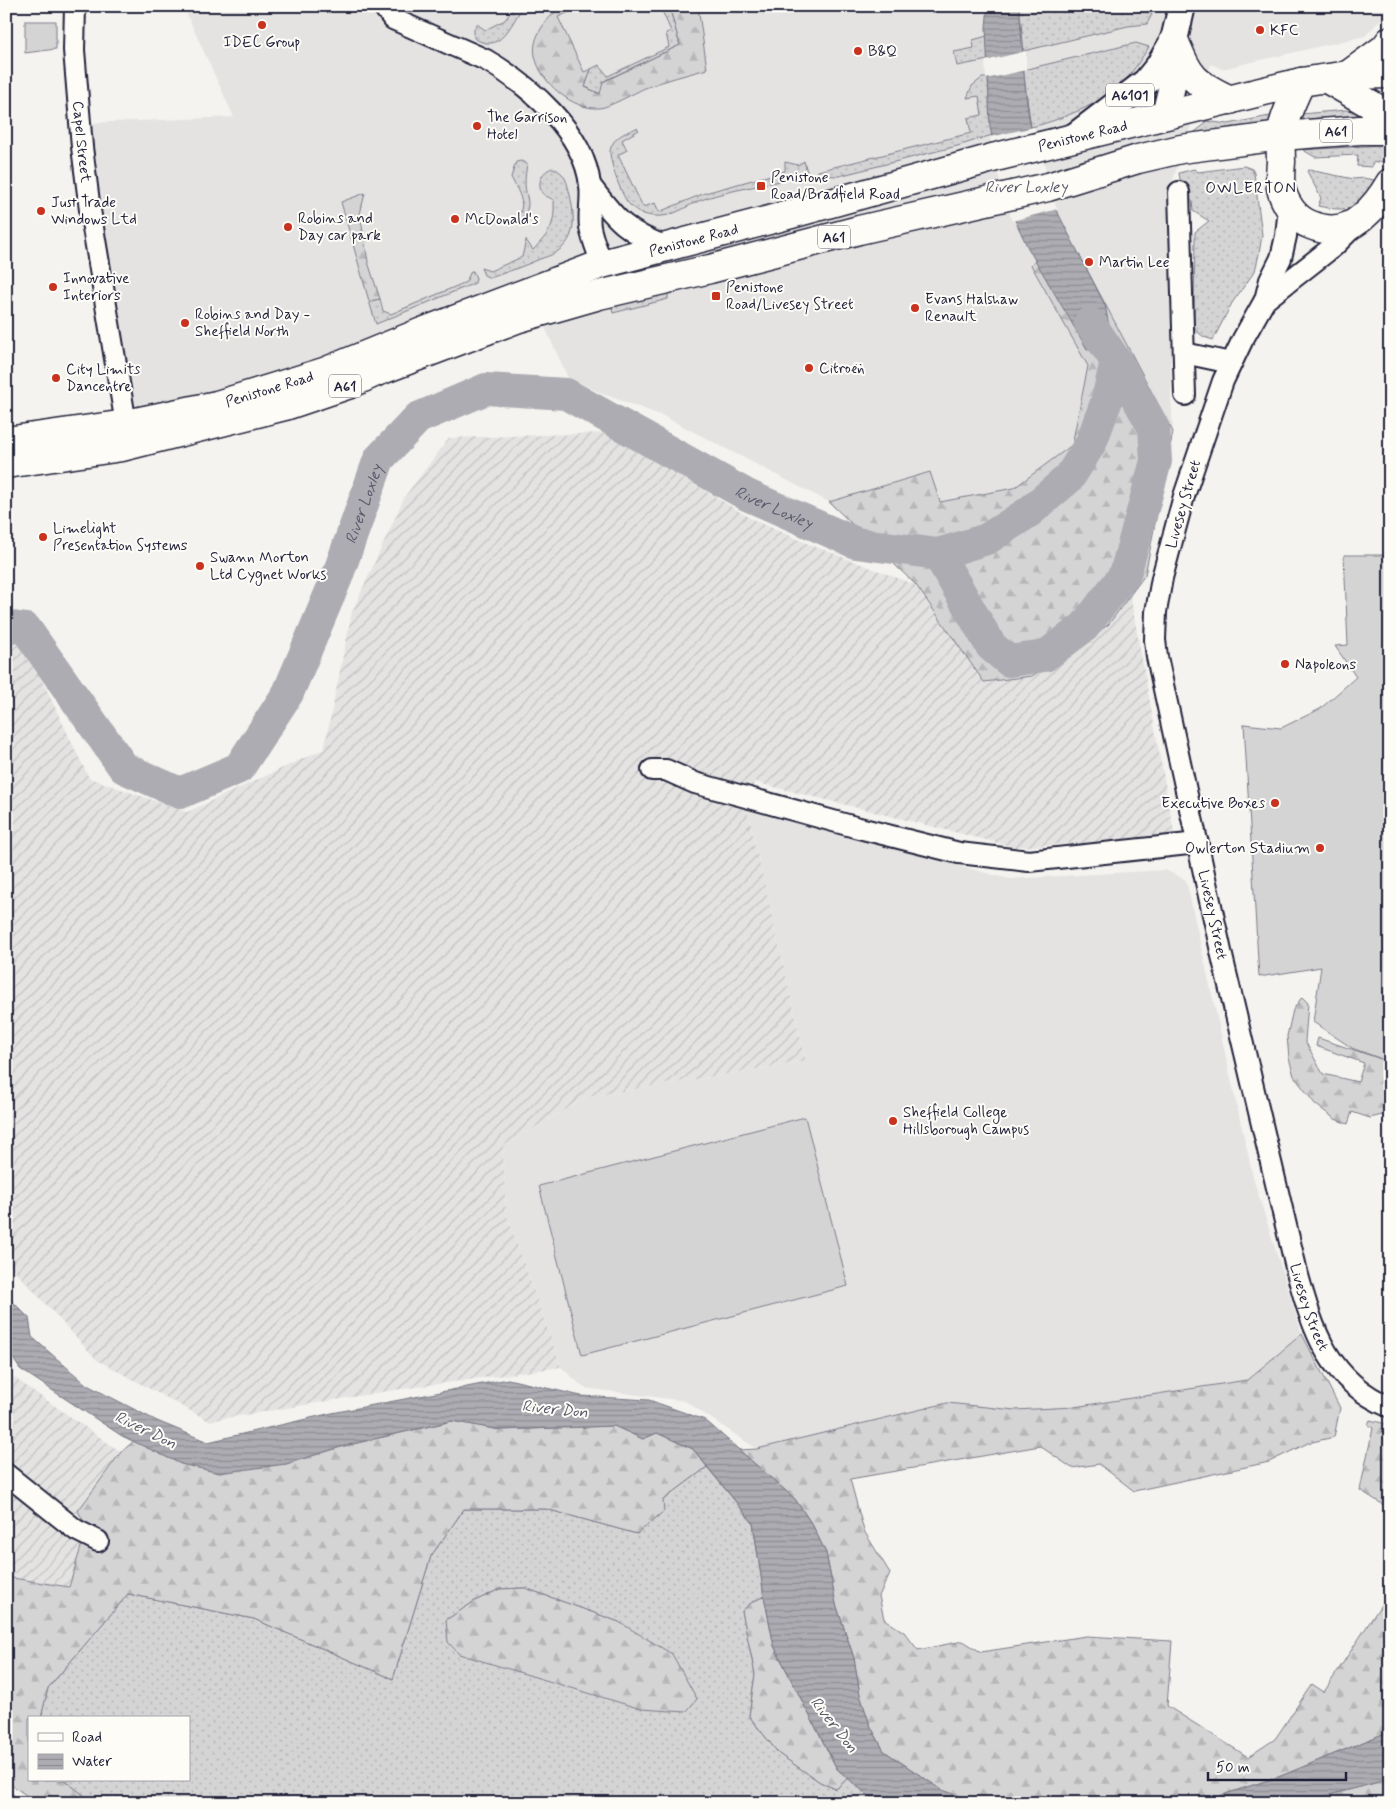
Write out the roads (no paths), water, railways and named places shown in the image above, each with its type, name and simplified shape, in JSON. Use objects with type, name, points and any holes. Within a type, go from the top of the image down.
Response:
[{"type":"highway","points":[[1174,40],[1188,71],[1198,83],[1230,100]]},
{"type":"highway","points":[[1390,41],[1385,48],[1325,79],[1288,112],[1281,136],[1280,176],[1282,192],[1289,207],[1297,217],[1306,224],[1322,229],[1336,230],[1359,221],[1366,215],[1390,183]]},
{"type":"highway","name":"Penistone Road","points":[[6,441],[126,424],[217,405],[309,377],[602,264],[996,157],[1325,79],[1390,74]]},
{"type":"highway","points":[[1325,79],[1372,105],[1390,122]]},
{"type":"highway","points":[[1138,159],[1153,141],[1165,116]]},
{"type":"highway","name":"Penistone Road","points":[[6,464],[122,448],[285,406],[350,384],[383,369],[519,318],[674,276],[710,269],[860,230],[1048,187],[1138,159],[1181,149],[1281,136],[1360,130],[1390,130]]},
{"type":"highway","points":[[602,264],[616,274],[647,271],[674,276]]},
{"type":"main road","points":[[1174,40],[1182,6]]},
{"type":"main road","name":"A6101","points":[[1165,116],[1172,86],[1174,40]]},
{"type":"main road","name":"A6101","points":[[1073,138],[1146,82],[1159,66],[1174,40]]},
{"type":"street","name":"Capel Street","points":[[75,6],[74,50],[82,147],[90,210],[126,424]]},
{"type":"street","points":[[383,6],[393,19],[486,60],[523,84],[539,98],[574,141],[583,160],[590,185],[590,228],[602,264]]},
{"type":"street","points":[[590,185],[618,220],[632,232],[649,241],[668,247]]},
{"type":"street","points":[[1179,192],[1185,395]]},
{"type":"street","name":"Livesey Street","points":[[1289,207],[1285,246],[1281,258],[1270,280],[1265,300],[1231,363],[1208,423],[1186,490],[1162,578],[1156,612],[1157,657],[1228,981],[1310,1318],[1324,1349],[1339,1370],[1362,1391],[1390,1407]]},
{"type":"street","name":"Livesey Street","points":[[1265,300],[1334,246],[1359,221]]},
{"type":"street","points":[[1184,353],[1231,363]]},
{"type":"street","points":[[652,770],[666,770],[695,783],[855,827],[959,853],[1029,861],[1198,843]]},
{"type":"street","points":[[6,1474],[76,1530],[98,1540]]},
{"type":"water","name":"River Loxley","points":[[988,6],[1019,6],[1027,104],[1037,152],[1053,207],[1058,213],[1105,305],[1116,361],[1087,349],[1028,248],[1014,218],[996,157],[990,127],[986,27]]},
{"type":"water","name":"River Don","points":[[6,1294],[29,1318],[32,1337],[87,1385],[157,1421],[208,1442],[332,1413],[508,1379],[581,1396],[649,1400],[705,1420],[795,1499],[813,1526],[826,1553],[836,1604],[854,1658],[860,1695],[870,1725],[884,1751],[942,1790],[980,1803],[877,1803],[837,1769],[774,1646],[753,1523],[693,1449],[657,1433],[643,1439],[614,1426],[500,1430],[452,1421],[344,1446],[286,1464],[219,1473],[181,1464],[122,1436],[20,1369],[6,1348]]},
{"type":"water","points":[[1390,1731],[1390,1779],[1299,1803],[1198,1803],[1281,1776]]},
{"type":"waterway","name":"River Loxley","points":[[6,626],[26,629],[124,768],[180,793],[239,768],[288,693],[337,577],[379,459],[418,418],[486,389],[566,394],[747,495],[856,543],[938,554],[987,539],[1029,512],[1069,478],[1091,443],[1107,400],[1116,361],[1090,323]]},
{"type":"waterway","name":"River Loxley","points":[[938,554],[991,646],[1009,661],[1045,656],[1084,627],[1125,574],[1156,461],[1154,428],[1116,361]]},
{"type":"railway","points":[[6,1793],[21,1803]]},
{"type":"place","name":"IDEC Group","points":[[262,25]]},
{"type":"place","name":"KFC","points":[[1260,30]]},
{"type":"place","name":"B&Q","points":[[858,51]]},
{"type":"place","name":"The Garrison Hotel","points":[[477,126]]},
{"type":"place","name":"Penistone Road/Bradfield Road","points":[[761,186]]},
{"type":"place","name":"Just Trade Windows Ltd","points":[[41,211]]},
{"type":"place","name":"McDonald's","points":[[455,219]]},
{"type":"place","name":"Robins and Day car park","points":[[288,227]]},
{"type":"place","name":"Martin Lee","points":[[1089,262]]},
{"type":"place","name":"Innovative Interiors","points":[[53,287]]},
{"type":"place","name":"Penistone Road/Livesey Street","points":[[716,296]]},
{"type":"place","name":"Evans Halshaw Renault","points":[[915,308]]},
{"type":"place","name":"Robins and Day - Sheffield North","points":[[185,323]]},
{"type":"place","name":"Citroën","points":[[809,368]]},
{"type":"place","name":"City Limits Dancentre","points":[[56,378]]},
{"type":"place","name":"Limelight Presentation Systems","points":[[43,537]]},
{"type":"place","name":"Swann Morton Ltd Cygnet Works","points":[[200,566]]},
{"type":"place","name":"Napoleons","points":[[1285,664]]},
{"type":"place","name":"Executive Boxes","points":[[1275,803]]},
{"type":"place","name":"Owlerton Stadium","points":[[1320,848]]},
{"type":"place","name":"Sheffield College Hillsborough Campus","points":[[893,1121]]},
{"type":"district","name":"OWLERTON","points":[[1251,187]]}]
